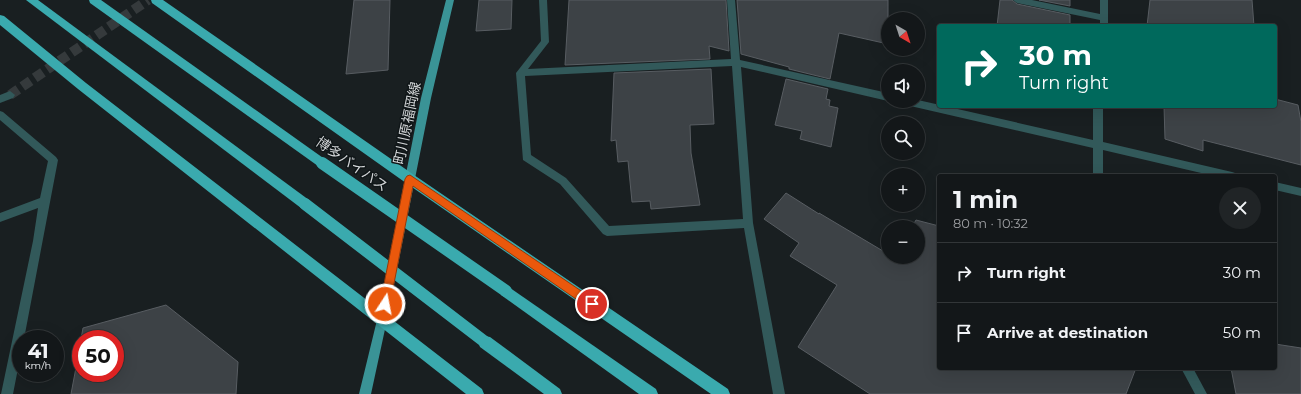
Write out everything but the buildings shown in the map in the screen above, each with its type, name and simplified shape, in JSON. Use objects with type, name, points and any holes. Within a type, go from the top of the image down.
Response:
[{"type":"highway","points":[[31,0],[305,204],[555,394]]},
{"type":"highway","name":"博多バイパス","points":[[94,0],[650,394]]},
{"type":"highway","points":[[156,0],[410,179],[723,394]]},
{"type":"highway","points":[[0,18],[82,86],[477,394]]},
{"type":"main road","name":"町川原福岡線","points":[[365,394],[382,320],[426,98],[450,0]]},
{"type":"street","points":[[543,0],[545,42],[520,73],[526,157],[563,181],[607,231],[748,223]]},
{"type":"street","points":[[731,0],[748,223],[779,394]]},
{"type":"street","points":[[1017,0],[1104,22],[1104,0]]},
{"type":"street","points":[[520,73],[735,62],[881,95]]},
{"type":"street","points":[[0,99],[10,95]]},
{"type":"street","points":[[925,105],[937,108]]},
{"type":"street","points":[[937,108],[1224,174]]},
{"type":"street","points":[[1098,108],[1098,174]]},
{"type":"street","points":[[0,115],[52,160],[38,241],[7,394]]},
{"type":"street","points":[[1277,186],[1301,192]]},
{"type":"street","points":[[0,218],[44,201]]},
{"type":"street","points":[[1188,370],[1201,394]]},
{"type":"tunnel","points":[[10,95],[148,0]]},
{"type":"route","points":[[385,304],[410,179],[592,304]]}]
